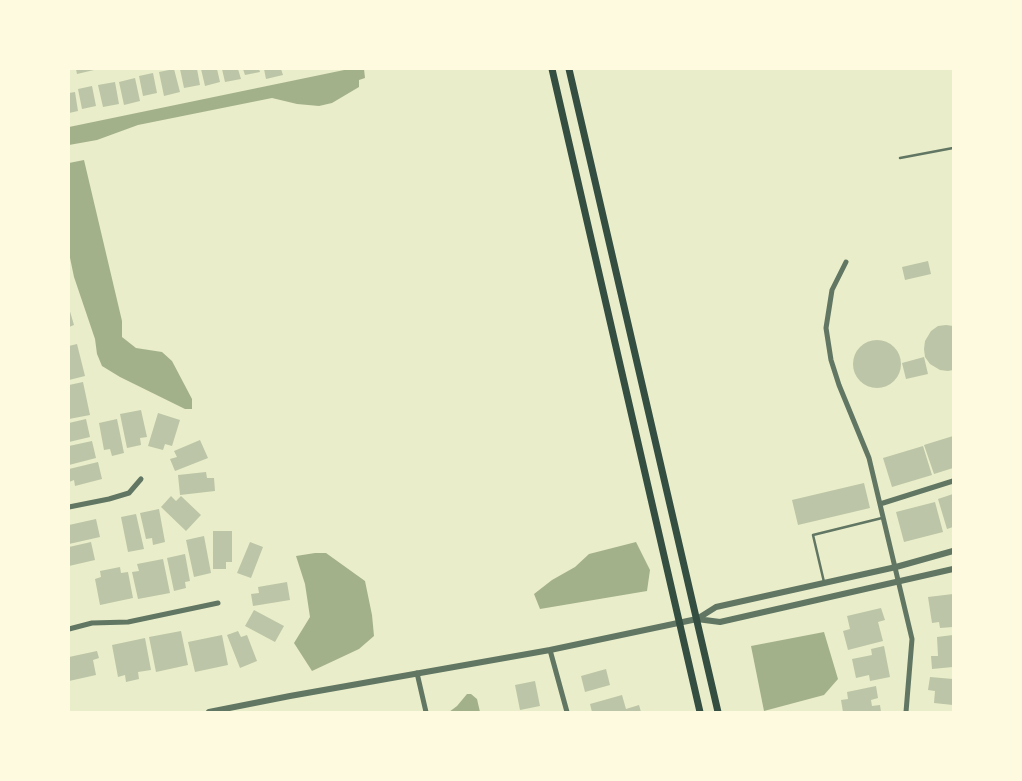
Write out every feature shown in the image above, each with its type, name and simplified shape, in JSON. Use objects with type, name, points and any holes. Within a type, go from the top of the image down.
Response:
[{"type":"main road","points":[[552,69],[700,712]]},
{"type":"main road","points":[[569,69],[718,712]]},
{"type":"street","points":[[846,262],[832,290],[826,328],[831,360],[839,385],[870,458],[912,639],[906,712]]},
{"type":"street","points":[[69,507],[129,493],[141,479]]},
{"type":"street","points":[[880,504],[953,481]]},
{"type":"street","points":[[210,712],[550,650],[680,623],[697,619],[716,607],[953,551]]},
{"type":"street","points":[[697,619],[720,622],[953,569]]},
{"type":"street","points":[[69,629],[92,622],[128,622],[218,603]]},
{"type":"street","points":[[550,650],[567,712]]},
{"type":"street","points":[[417,674],[426,712]]},
{"type":"lane","points":[[900,158],[953,148]]},
{"type":"lane","points":[[824,583],[813,535],[883,517]]},
{"type":"shaded area","points":[[349,69],[364,69],[365,78],[359,80],[359,87],[332,103],[319,106],[297,104],[272,98],[138,125],[97,140],[69,145],[69,127]]},
{"type":"shaded area","points":[[84,160],[122,321],[122,337],[136,348],[162,352],[172,361],[192,399],[192,409],[185,409],[102,366],[74,277],[69,253],[69,163]]},
{"type":"shaded area","points":[[636,542],[650,570],[647,591],[540,609],[534,594],[552,580],[575,567],[589,554]]},
{"type":"shaded area","points":[[326,553],[365,581],[374,636],[359,649],[312,671],[294,643],[310,617],[305,584],[296,556]]},
{"type":"shaded area","points":[[824,632],[838,679],[824,695],[764,711],[751,646]]},
{"type":"shaded area","points":[[467,694],[471,694],[477,699],[480,712],[449,712],[457,706]]},
{"type":"building","points":[[76,69],[93,69],[94,70],[77,74]]},
{"type":"building","points":[[174,69],[180,92],[164,96],[159,72]]},
{"type":"building","points":[[180,69],[197,69],[200,85],[184,88]]},
{"type":"building","points":[[201,69],[217,69],[220,82],[205,86]]},
{"type":"building","points":[[222,69],[238,69],[241,79],[225,82]]},
{"type":"building","points":[[243,69],[259,69],[260,72],[245,75]]},
{"type":"building","points":[[264,69],[281,69],[283,75],[266,79]]},
{"type":"building","points":[[153,73],[157,93],[143,96],[139,76]]},
{"type":"building","points":[[135,78],[140,101],[124,105],[119,82]]},
{"type":"building","points":[[115,82],[119,104],[103,107],[98,85]]},
{"type":"building","points":[[92,86],[96,106],[82,109],[78,89]]},
{"type":"building","points":[[75,92],[78,111],[69,113],[69,93]]},
{"type":"building","points":[[928,261],[931,274],[905,280],[902,267]]},
{"type":"building","points":[[69,308],[74,325],[69,327]]},
{"type":"building","points":[[938,326],[953,326],[953,370],[948,371],[940,370],[930,364],[925,357],[924,349],[925,341],[931,331]]},
{"type":"building","points":[[877,340],[886,342],[894,347],[899,355],[901,364],[899,373],[894,381],[886,386],[877,388],[868,386],[860,381],[855,373],[853,364],[855,355],[860,347],[868,342]]},
{"type":"building","points":[[77,344],[85,376],[69,380],[69,346]]},
{"type":"building","points":[[924,357],[928,374],[906,379],[902,363]]},
{"type":"building","points":[[83,382],[90,415],[69,419],[69,385]]},
{"type":"building","points":[[141,410],[147,437],[140,438],[141,445],[127,448],[120,414]]},
{"type":"building","points":[[158,413],[180,420],[172,446],[165,444],[163,450],[148,446]]},
{"type":"building","points":[[86,419],[90,437],[69,442],[69,423]]},
{"type":"building","points":[[117,419],[124,453],[112,456],[110,449],[104,450],[99,423]]},
{"type":"building","points":[[953,436],[953,468],[934,474],[924,445]]},
{"type":"building","points":[[200,440],[208,458],[175,471],[170,459],[177,457],[174,451]]},
{"type":"building","points":[[92,441],[96,458],[69,465],[69,446]]},
{"type":"building","points":[[923,446],[932,475],[892,487],[883,458]]},
{"type":"building","points":[[98,462],[102,479],[75,486],[74,480],[69,482],[69,469]]},
{"type":"building","points":[[206,472],[207,478],[214,478],[215,491],[180,495],[178,475]]},
{"type":"building","points":[[864,483],[870,508],[798,525],[792,500]]},
{"type":"building","points":[[953,494],[953,527],[947,529],[938,499]]},
{"type":"building","points":[[171,496],[176,501],[181,496],[201,515],[186,531],[161,507]]},
{"type":"building","points":[[935,502],[943,532],[904,542],[896,512]]},
{"type":"building","points":[[159,509],[165,542],[153,545],[152,538],[146,539],[140,513]]},
{"type":"building","points":[[136,514],[144,549],[128,552],[121,517]]},
{"type":"building","points":[[96,519],[100,537],[69,544],[69,525]]},
{"type":"building","points":[[213,531],[232,531],[232,562],[226,562],[226,569],[213,569]]},
{"type":"building","points":[[204,536],[211,573],[194,577],[186,540]]},
{"type":"building","points":[[91,542],[95,560],[69,566],[69,547]]},
{"type":"building","points":[[250,542],[263,547],[251,578],[237,573]]},
{"type":"building","points":[[185,554],[190,581],[185,582],[186,588],[174,591],[167,558]]},
{"type":"building","points":[[163,559],[170,593],[138,599],[132,572],[139,571],[137,564]]},
{"type":"building","points":[[120,567],[121,573],[128,572],[133,598],[100,605],[95,579],[101,577],[100,571]]},
{"type":"building","points":[[287,582],[290,600],[253,606],[251,594],[259,593],[258,587]]},
{"type":"building","points":[[953,594],[953,627],[940,628],[939,622],[932,623],[928,597]]},
{"type":"building","points":[[881,608],[885,620],[878,622],[883,641],[848,650],[843,631],[850,629],[847,616]]},
{"type":"building","points":[[254,610],[284,626],[275,642],[245,626]]},
{"type":"building","points":[[181,631],[188,665],[156,672],[149,637]]},
{"type":"building","points":[[238,631],[241,637],[247,635],[257,661],[240,668],[227,635]]},
{"type":"building","points":[[222,635],[228,665],[195,672],[188,642]]},
{"type":"building","points":[[953,635],[953,667],[932,669],[931,656],[938,656],[937,637]]},
{"type":"building","points":[[145,638],[151,670],[138,672],[139,679],[126,682],[125,675],[118,677],[112,645]]},
{"type":"building","points":[[884,646],[890,677],[870,681],[869,675],[856,678],[852,659],[872,655],[871,649]]},
{"type":"building","points":[[97,651],[99,658],[93,660],[96,675],[69,681],[69,657]]},
{"type":"building","points":[[606,669],[610,685],[585,692],[581,676]]},
{"type":"building","points":[[930,677],[953,679],[953,705],[934,703],[935,691],[928,690]]},
{"type":"building","points":[[535,681],[540,706],[520,710],[515,685]]},
{"type":"building","points":[[876,686],[878,698],[871,700],[872,706],[880,705],[881,712],[843,712],[841,700],[848,699],[847,692]]},
{"type":"building","points":[[622,695],[626,709],[639,705],[641,712],[592,712],[590,704]]}]
